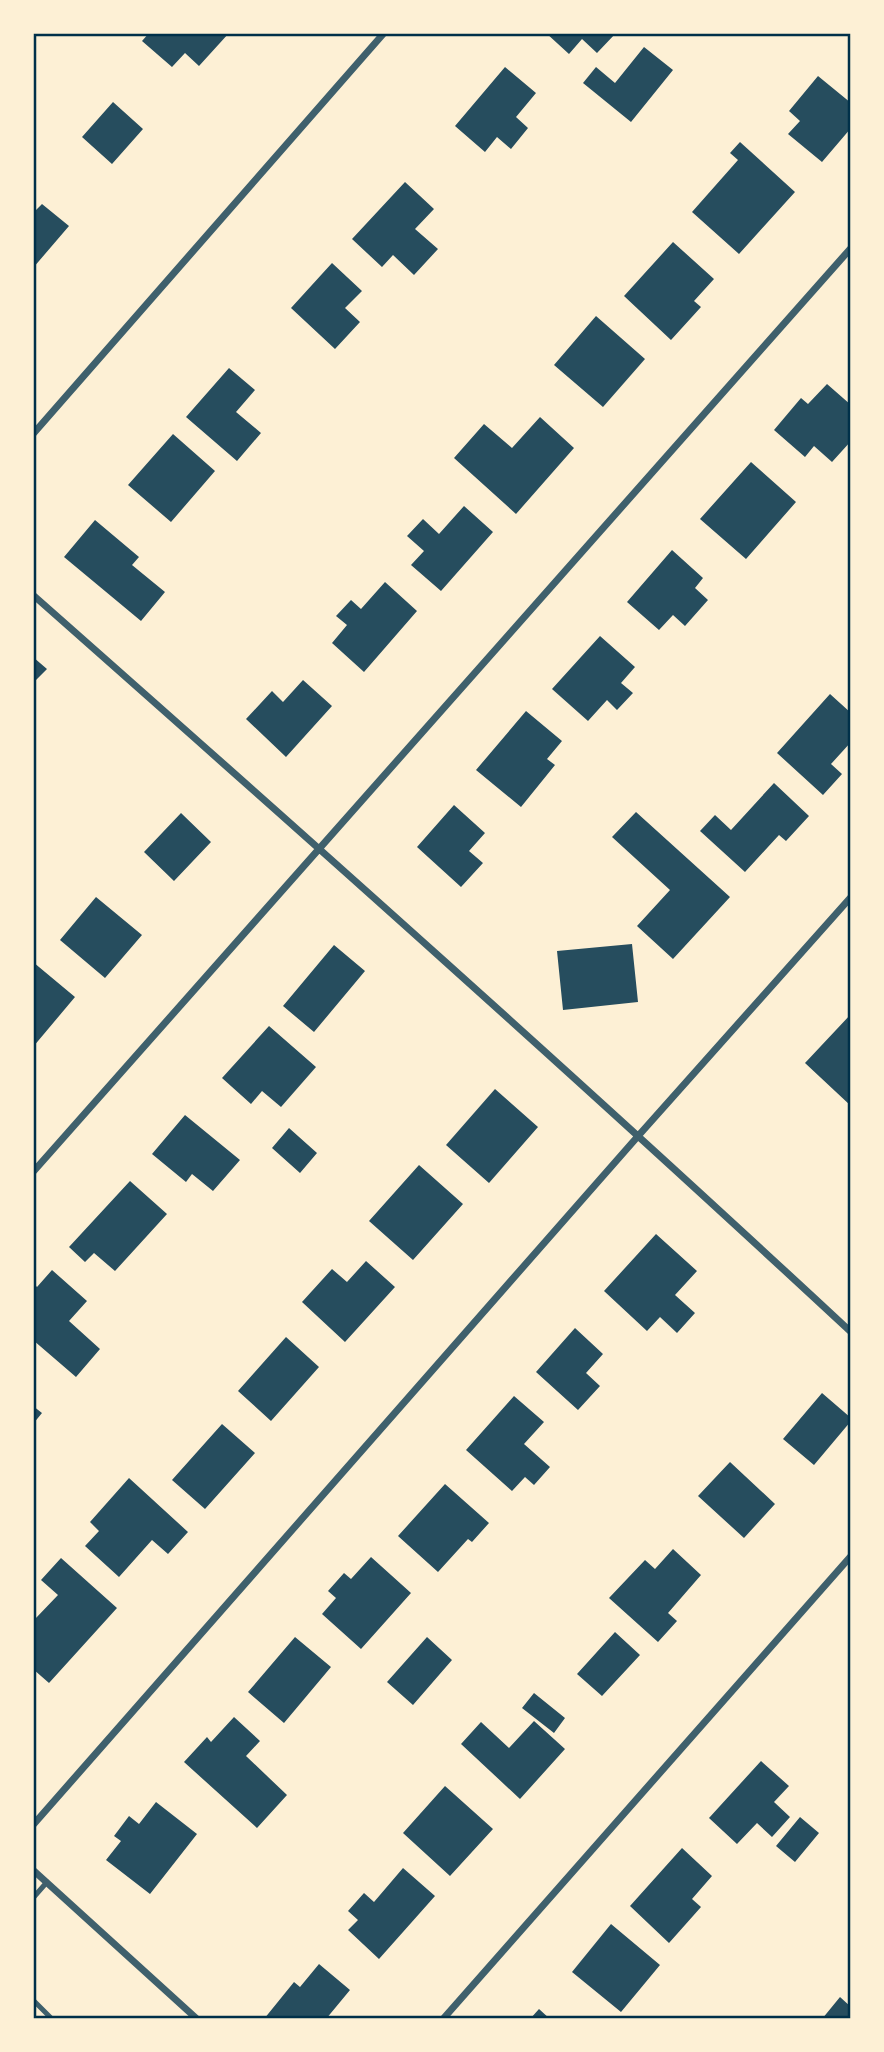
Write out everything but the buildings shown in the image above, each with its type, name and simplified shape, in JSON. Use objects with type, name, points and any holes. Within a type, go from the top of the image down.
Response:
[{"type":"street","points":[[33,434],[384,33]]},
{"type":"street","points":[[33,1172],[851,248]]},
{"type":"street","points":[[33,595],[639,1135],[851,1332]]},
{"type":"street","points":[[33,1825],[851,897]]},
{"type":"street","points":[[443,2019],[851,1556]]},
{"type":"street","points":[[33,1870],[197,2019]]},
{"type":"lane","points":[[33,1898],[47,1882]]},
{"type":"lane","points":[[33,2000],[52,2019]]}]
